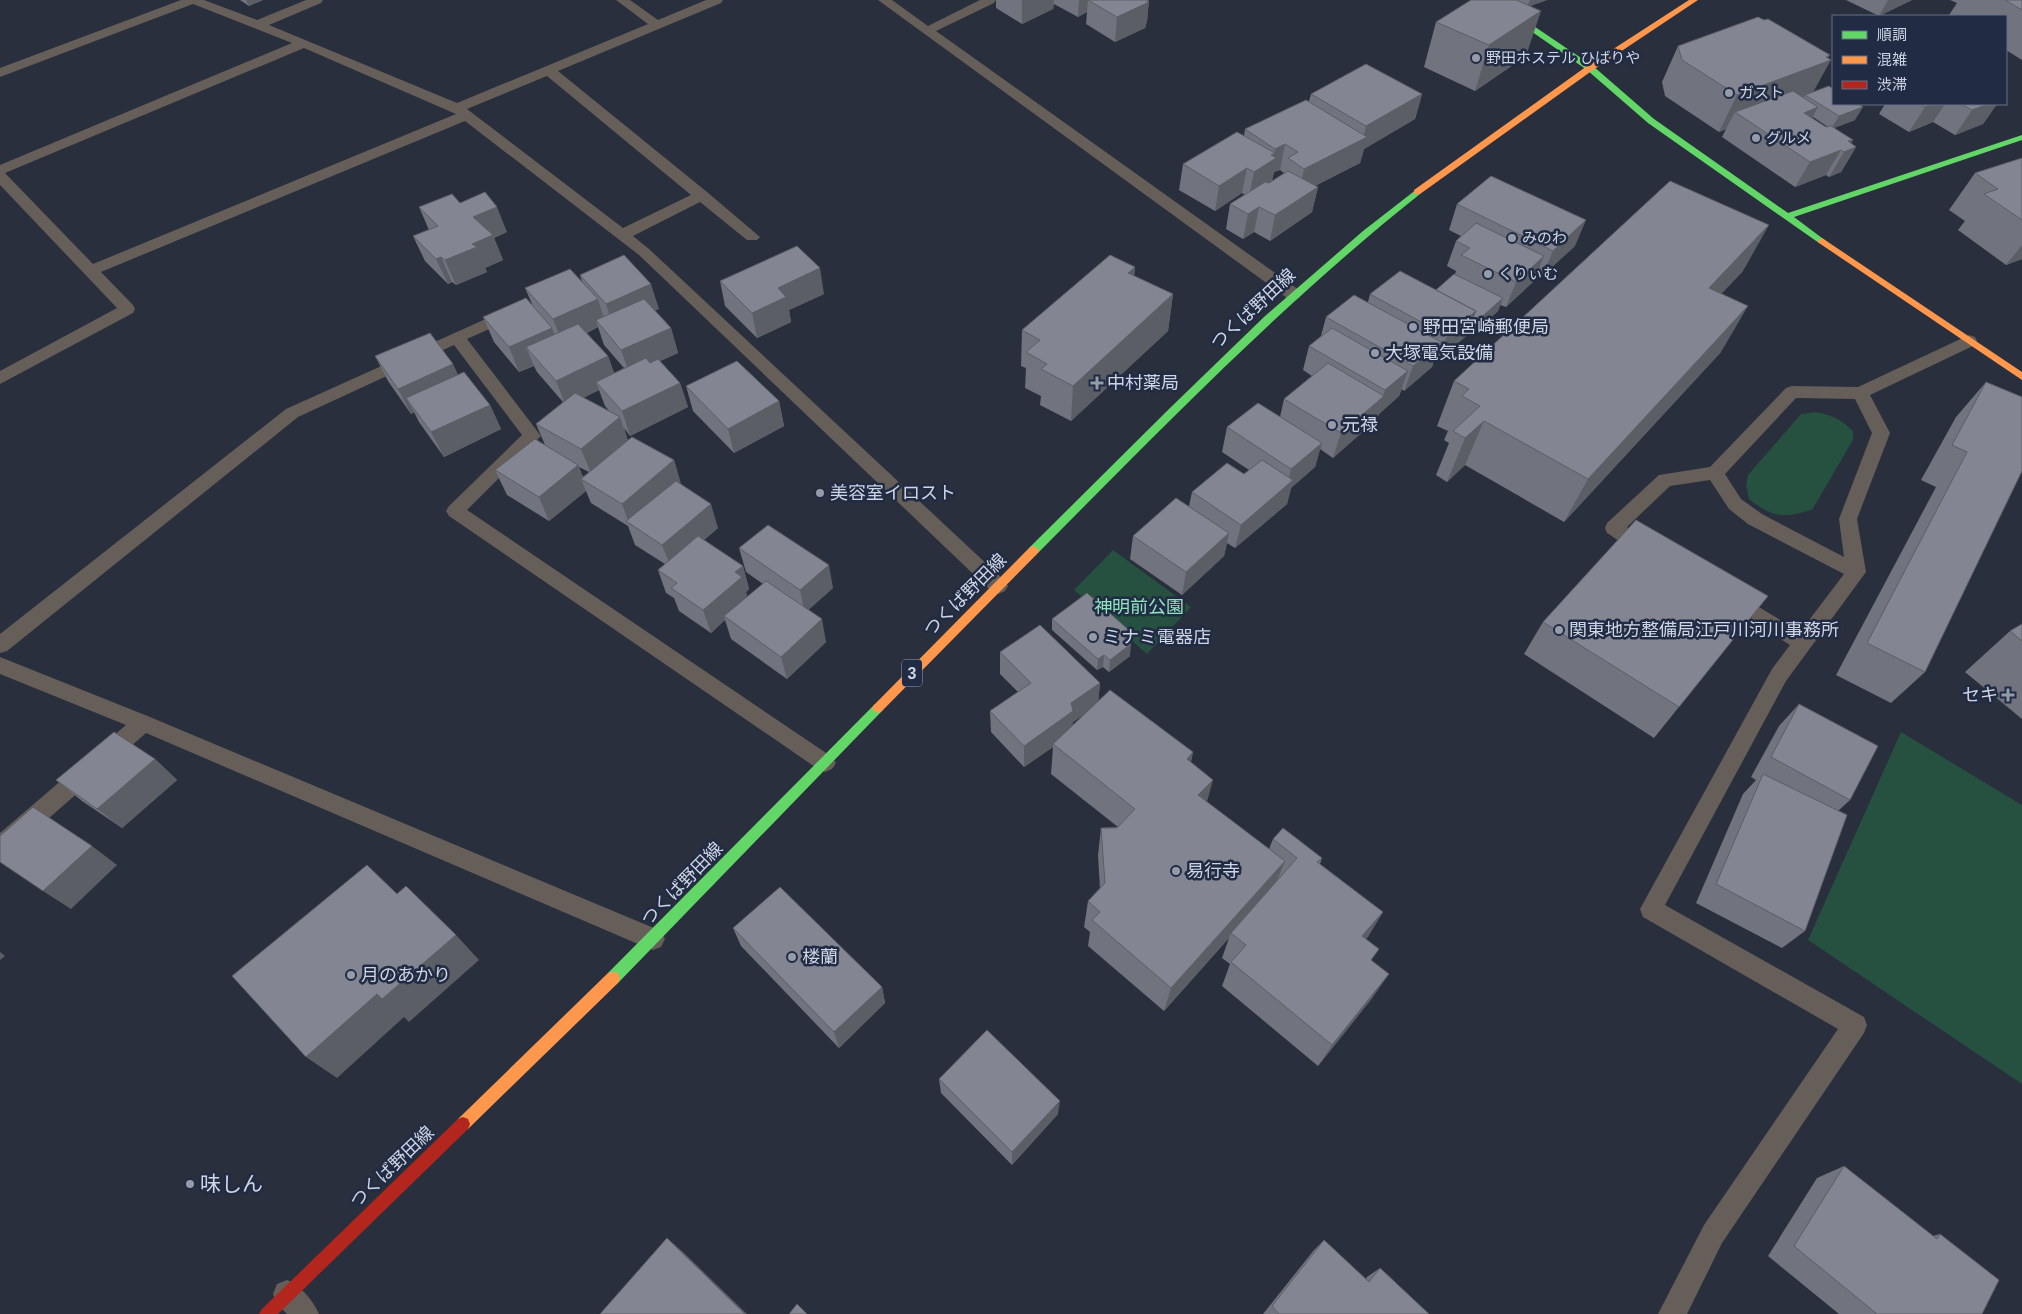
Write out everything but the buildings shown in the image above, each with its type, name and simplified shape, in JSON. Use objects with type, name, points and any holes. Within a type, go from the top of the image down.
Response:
[{"type":"main road","points":[[1490,0],[1590,68],[1651,121],[1786,217],[2022,378]]},
{"type":"main road","name":"つくば野田線","points":[[267,1314],[653,939],[998,586],[1293,294],[1364,232],[1437,176],[1590,68],[1694,0]]},
{"type":"main road","points":[[1786,217],[2022,137]]},
{"type":"lane","points":[[0,73],[193,0],[304,43],[462,112],[644,252],[998,586]]},
{"type":"lane","points":[[257,24],[317,0]]},
{"type":"lane","points":[[622,0],[657,25]]},
{"type":"lane","points":[[89,271],[462,112],[548,70],[717,0]]},
{"type":"lane","points":[[884,0],[1293,294]]},
{"type":"lane","points":[[927,31],[990,0]]},
{"type":"lane","points":[[0,170],[304,43]]},
{"type":"lane","points":[[548,70],[752,237]]},
{"type":"lane","points":[[0,176],[127,309],[0,378]]},
{"type":"lane","points":[[622,235],[702,195]]},
{"type":"lane","points":[[626,260],[644,252]]},
{"type":"lane","points":[[0,645],[292,413],[528,305]]},
{"type":"lane","points":[[457,338],[532,436],[455,511],[825,763]]},
{"type":"lane","points":[[1663,558],[1614,528],[1665,480],[1716,473],[1792,392],[1860,393],[1969,341]]},
{"type":"lane","points":[[1672,1314],[1712,1234],[1855,1025],[1651,909],[1778,675],[1856,572],[1848,519],[1881,433],[1860,393]]},
{"type":"lane","points":[[1716,473],[1735,504],[1755,519],[1856,572]]},
{"type":"lane","points":[[1721,593],[1802,643]]},
{"type":"lane","points":[[0,665],[143,723],[653,939]]},
{"type":"lane","points":[[0,847],[143,723]]},
{"type":"lane","points":[[287,1294],[304,1314]]},
{"type":"green space","points":[[1816,412],[1832,416],[1845,424],[1853,431],[1853,440],[1812,510],[1779,515],[1765,510],[1749,499],[1746,485],[1748,475],[1801,414]]},
{"type":"green space","name":"神明前公園","points":[[1113,550],[1191,607],[1147,654],[1074,590]]},
{"type":"green space","points":[[1901,732],[2022,805],[2022,1084],[1808,940]]},
{"type":"traffic: fast","points":[[1490,0],[1590,68],[1651,121],[1822,241]]},
{"type":"traffic: fast","points":[[1786,217],[2022,137]]},
{"type":"traffic: fast","points":[[1034,550],[1267,319],[1316,275],[1417,192]]},
{"type":"traffic: fast","points":[[613,978],[878,708]]},
{"type":"traffic: slow","points":[[1417,192],[1590,68],[1694,0]]},
{"type":"traffic: slow","points":[[1822,241],[2022,377]]},
{"type":"traffic: slow","points":[[878,708],[1034,550]]},
{"type":"traffic: slow","points":[[463,1124],[613,978]]},
{"type":"traffic: jam","points":[[267,1314],[463,1124]]},
{"type":"place","name":"野田ホステル ひばりや","points":[[1476,58]]},
{"type":"place","name":"ガスト","points":[[1729,93]]},
{"type":"place","name":"グルメ","points":[[1756,138]]},
{"type":"place","name":"みのわ","points":[[1512,238]]},
{"type":"place","name":"くりぃむ","points":[[1488,274]]},
{"type":"place","name":"野田宮崎郵便局","points":[[1413,327]]},
{"type":"place","name":"大塚電気設備","points":[[1375,353]]},
{"type":"place","name":"中村薬局","points":[[1097,383]]},
{"type":"place","name":"元禄","points":[[1332,425]]},
{"type":"place","name":"美容室イロスト","points":[[820,493]]},
{"type":"place","name":"関東地方整備局江戸川河川事務所","points":[[1559,630]]},
{"type":"place","name":"ミナミ電器店","points":[[1093,637]]},
{"type":"place","name":"セキ","points":[[2008,695]]},
{"type":"place","name":"易行寺","points":[[1176,871]]},
{"type":"place","name":"楼蘭","points":[[792,957]]},
{"type":"place","name":"月のあかり","points":[[351,975]]},
{"type":"place","name":"味しん","points":[[190,1184]]}]
